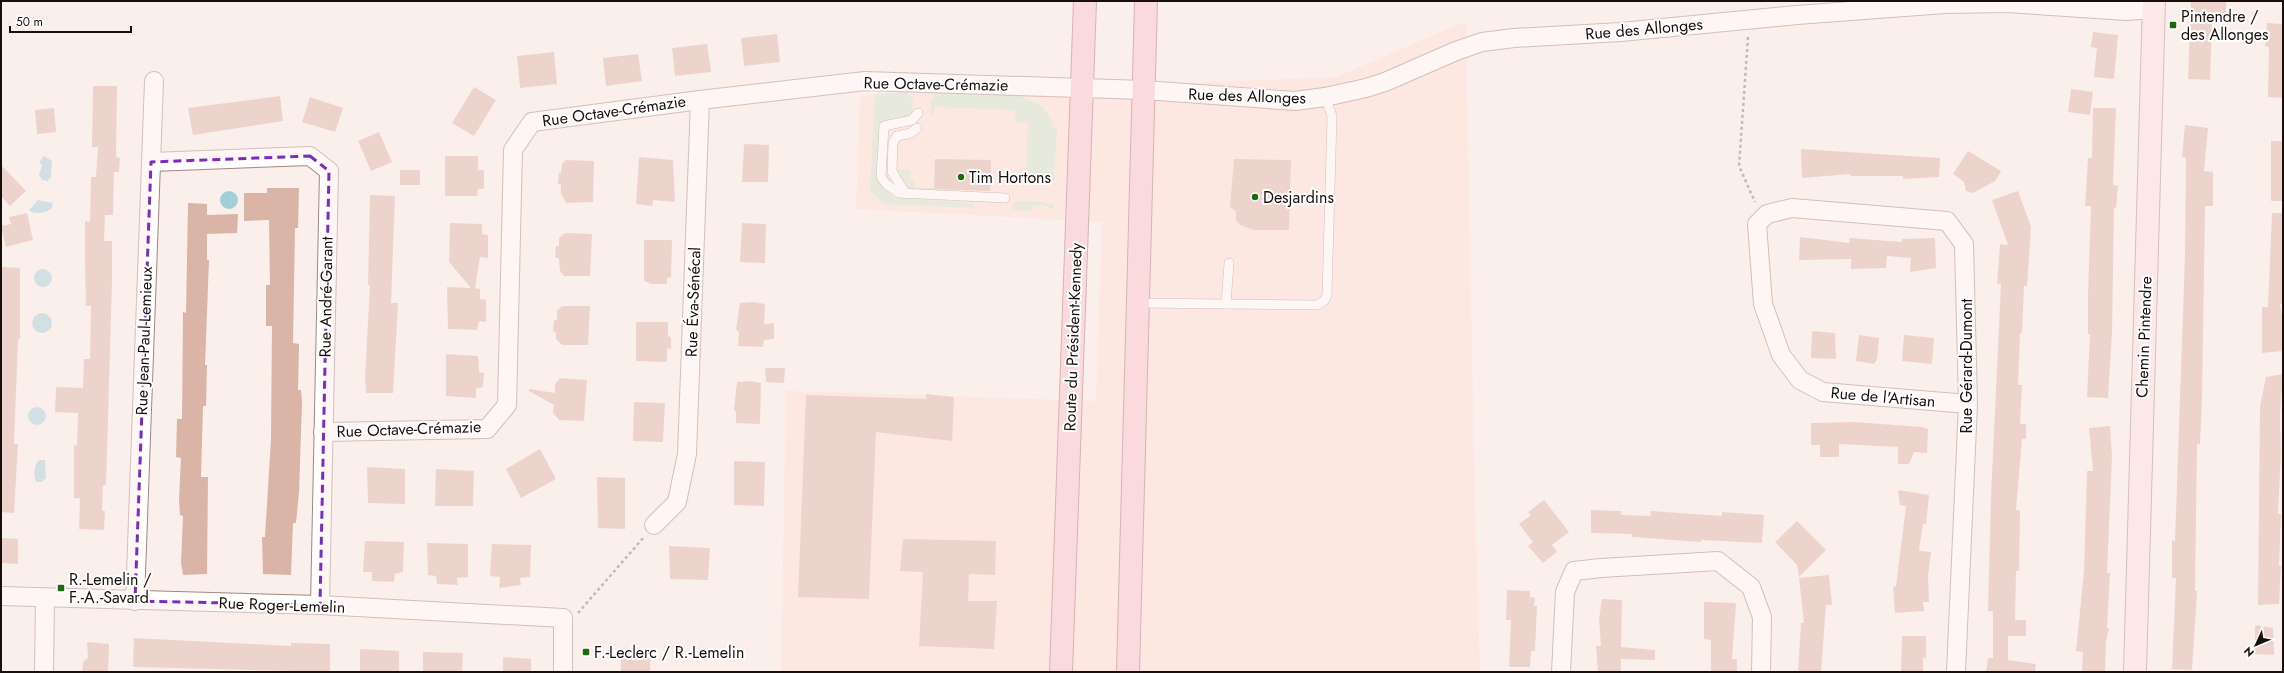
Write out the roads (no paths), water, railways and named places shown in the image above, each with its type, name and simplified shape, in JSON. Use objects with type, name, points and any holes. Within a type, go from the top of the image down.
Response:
[{"type":"main road","name":"Route du Président-Kennedy","points":[[1061,672],[1085,1]]},
{"type":"main road","points":[[1128,672],[1146,1]]},
{"type":"street","name":"Rue des Allonges","points":[[1144,90],[1295,101],[1325,97],[1385,82],[1425,63],[1482,42],[1514,38],[1622,32],[1749,19],[1945,4],[2007,3],[2126,11],[2154,5]]},
{"type":"street","name":"Chemin Pintendre","points":[[2135,672],[2154,5]]},
{"type":"street","name":"Rue Jean-Paul-Lemieux","points":[[135,600],[154,81]]},
{"type":"street","name":"Rue Octave-Crémazie","points":[[324,432],[487,429],[507,405],[513,150],[532,122],[700,100],[865,81],[1144,90]]},
{"type":"street","name":"Rue Éva-Sénécal","points":[[654,525],[677,502],[687,454],[700,100]]},
{"type":"street","name":"Rue André-Garant","points":[[150,162],[310,156],[329,171],[320,605]]},
{"type":"street","name":"Rue Gérard-Dumont","points":[[1823,392],[1800,380],[1781,355],[1763,304],[1757,224],[1766,214],[1792,208],[1947,220],[1964,244],[1968,404],[1956,672]]},
{"type":"street","name":"Rue de l'Artisan","points":[[1823,392],[1968,404]]},
{"type":"street","points":[[1561,672],[1565,592],[1574,571],[1718,561],[1751,587],[1762,617],[1761,672]]},
{"type":"street","name":"Rue Roger-Lemelin","points":[[1,596],[320,605],[566,620],[563,672]]},
{"type":"street","points":[[44,672],[45,598]]},
{"type":"lane","points":[[1138,303],[1316,305],[1324,301],[1327,296],[1332,116],[1325,97]]},
{"type":"lane","points":[[918,114],[912,120],[884,126],[881,177],[893,190],[906,194],[1005,198]]},
{"type":"lane","points":[[906,194],[892,172],[893,143],[897,136],[911,133],[917,128]]},
{"type":"lane","points":[[1226,304],[1229,262]]},
{"type":"water","points":[[44,156],[52,161],[51,177],[48,181],[42,180],[39,175],[42,165],[39,162]]},
{"type":"water","points":[[229,191],[235,194],[238,200],[235,206],[229,209],[223,206],[220,200],[223,194]]},
{"type":"water","points":[[38,200],[53,203],[52,208],[40,213],[31,212],[29,210]]},
{"type":"water","points":[[43,269],[49,272],[52,278],[49,284],[43,287],[37,284],[34,278],[37,272]]},
{"type":"water","points":[[42,313],[49,316],[52,323],[49,330],[42,333],[35,330],[32,323],[35,316]]},
{"type":"water","points":[[37,407],[43,410],[46,416],[43,422],[37,425],[31,422],[28,416],[31,410]]},
{"type":"water","points":[[39,460],[45,460],[46,478],[42,482],[36,482],[34,470]]},
{"type":"place","name":"Pintendre / des Allonges","points":[[2173,25]]},
{"type":"place","name":"Tim Hortons","points":[[961,177]]},
{"type":"place","name":"Desjardins","points":[[1255,197]]},
{"type":"place","name":"R.-Lemelin / F.-A.-Savard","points":[[61,588]]},
{"type":"place","name":"F.-Leclerc / R.-Lemelin","points":[[586,652]]}]
